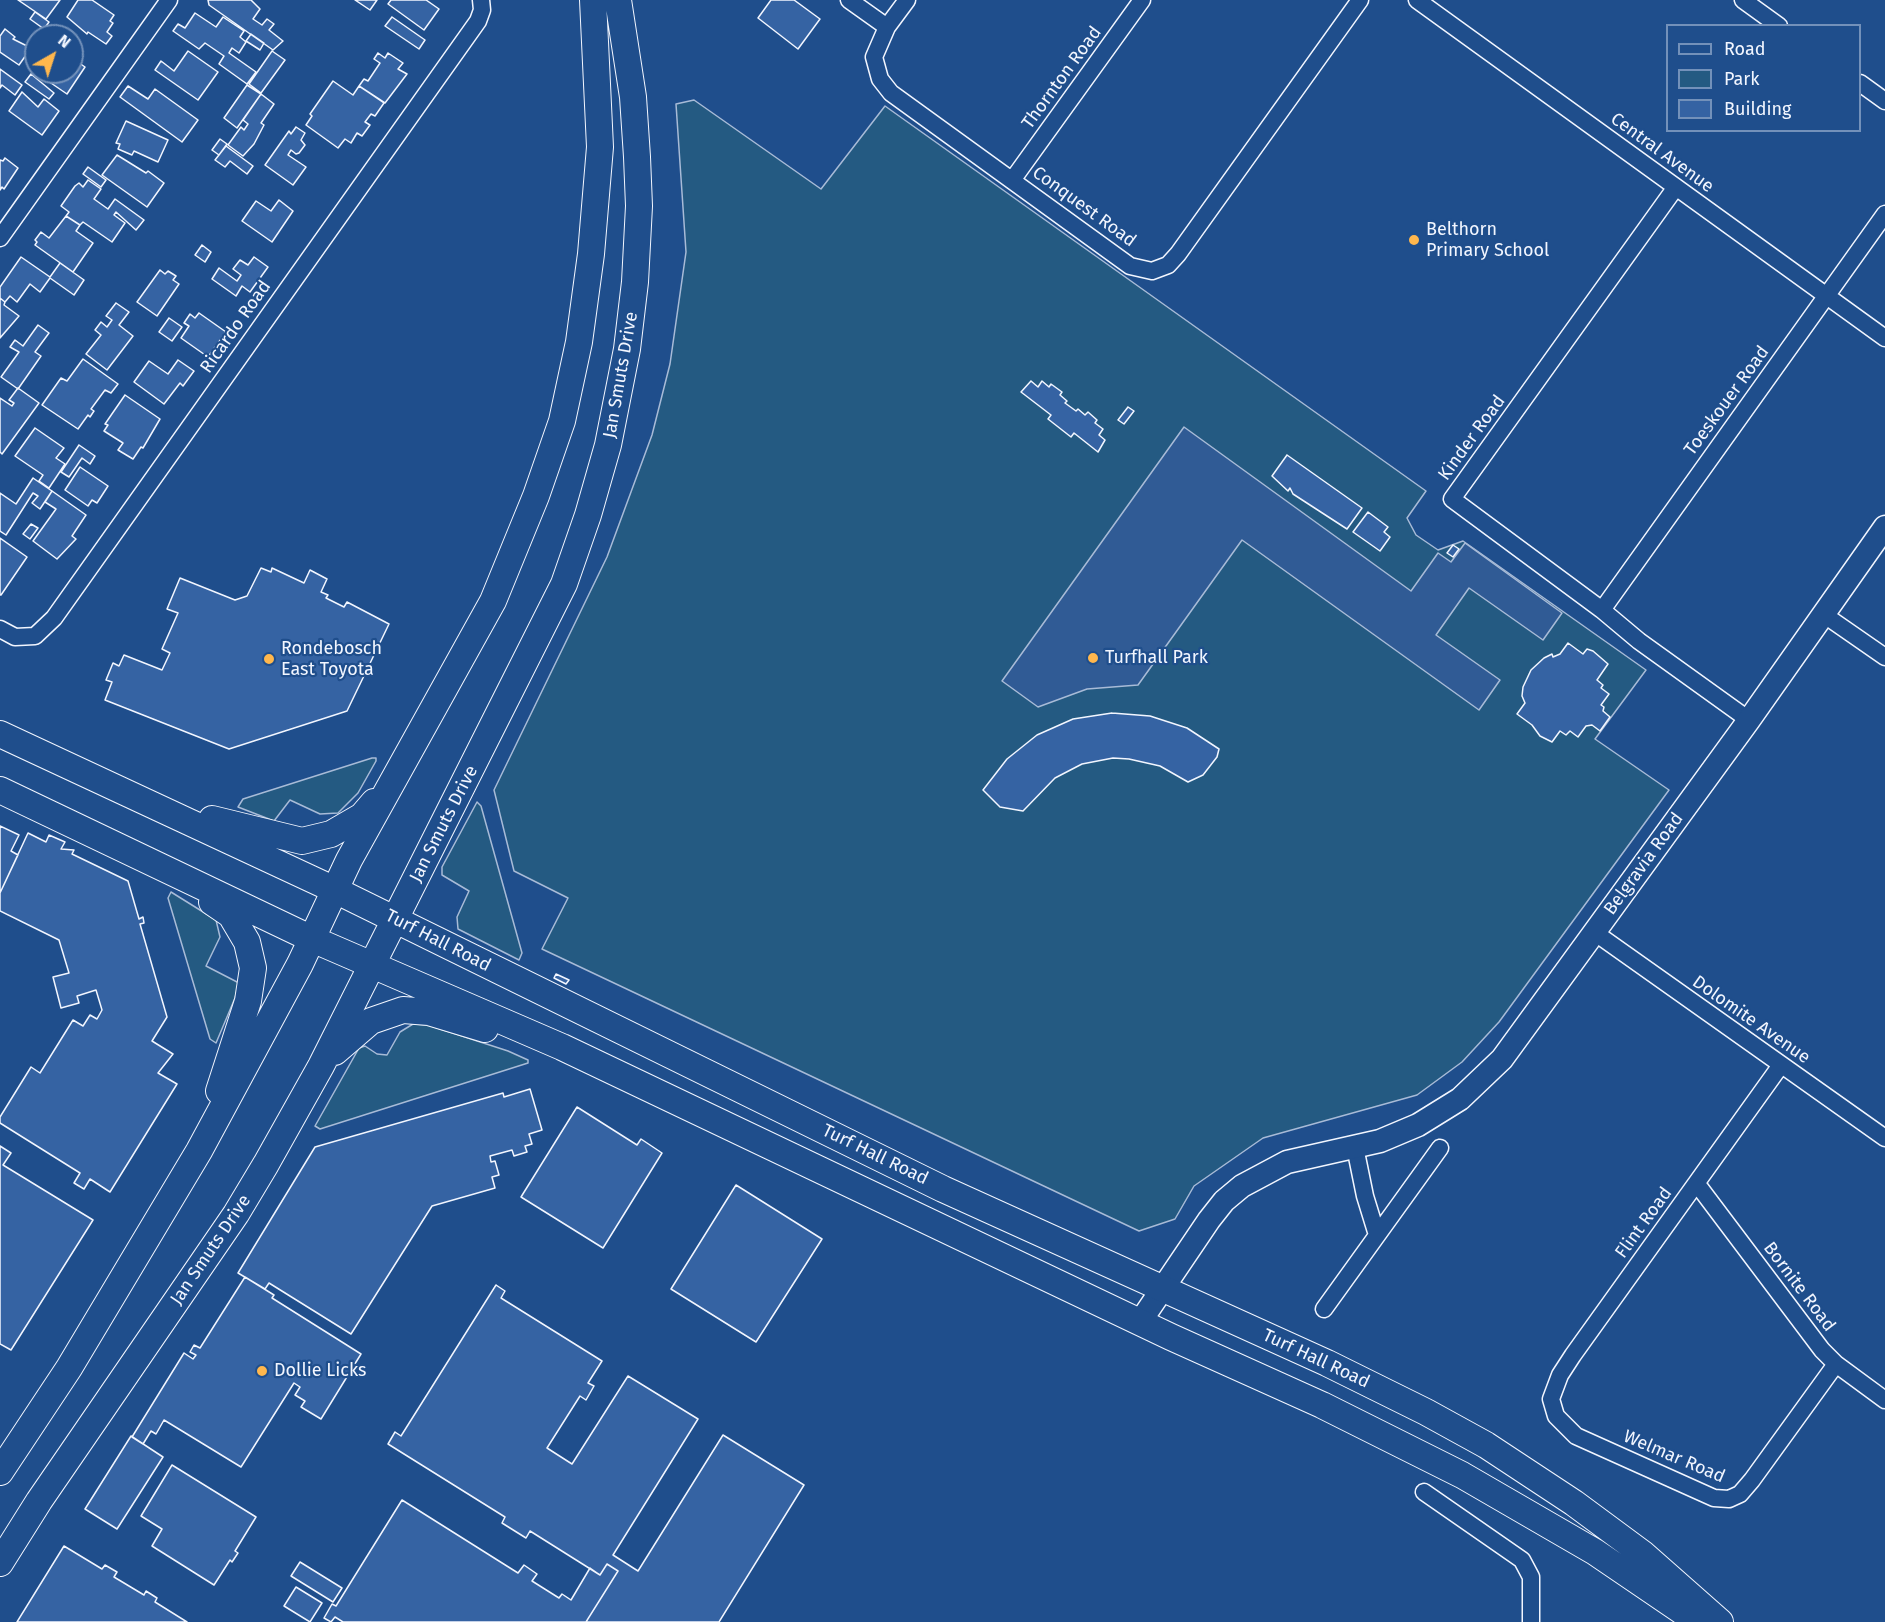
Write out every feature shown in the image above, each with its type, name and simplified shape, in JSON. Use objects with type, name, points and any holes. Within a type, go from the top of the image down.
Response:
[{"type":"main road","points":[[0,1472],[82,1348],[199,1151],[312,939],[388,787],[493,601],[536,496],[562,421],[584,306],[597,190],[599,110],[593,0]]},
{"type":"main road","name":"Jan Smuts Drive","points":[[0,1563],[39,1501],[236,1214],[321,1066],[554,607],[577,549],[608,446],[630,331],[638,215],[633,97],[618,0]]},
{"type":"main road","name":"Turf Hall Road","points":[[0,734],[335,890],[943,1189],[1351,1374],[1486,1445],[1574,1503],[1643,1554],[1720,1622]]},
{"type":"main road","points":[[150,804],[302,841],[331,834],[362,816],[388,787]]},
{"type":"main road","name":"Turf Hall Road","points":[[0,790],[312,939],[562,1047],[1140,1322],[1322,1405],[1462,1475],[1595,1552],[1698,1622]]},
{"type":"main road","points":[[152,863],[231,915],[247,942],[253,968],[248,1001],[199,1151]]},
{"type":"main road","points":[[321,1066],[366,1024],[381,1016],[403,1010],[429,1012],[514,1038],[562,1047]]},
{"type":"street","points":[[0,238],[169,0]]},
{"type":"street","points":[[849,0],[887,27]]},
{"type":"street","name":"Conquest Road","points":[[907,0],[887,27],[874,62],[885,86],[1130,266],[1147,271],[1162,268],[1178,254],[1360,0]]},
{"type":"street","name":"Thornton Road","points":[[1013,179],[1142,0]]},
{"type":"street","name":"Central Avenue","points":[[1417,0],[1885,338]]},
{"type":"street","points":[[1743,0],[1776,24]]},
{"type":"street","name":"Ricardo Road","points":[[0,629],[15,637],[34,636],[54,618],[478,21],[482,2]]},
{"type":"street","points":[[1861,84],[1885,101]]},
{"type":"street","name":"Kinder Road","points":[[1676,187],[1452,499],[1602,610],[1639,641],[1749,720]]},
{"type":"street","name":"Toeskouer Road","points":[[1602,610],[1885,214]]},
{"type":"street","name":"Belgravia Road","points":[[1140,1322],[1209,1220],[1224,1201],[1242,1186],[1287,1162],[1355,1147],[1418,1125],[1474,1087],[1517,1040],[1749,720],[1885,527]]},
{"type":"street","points":[[1823,614],[1885,657]]},
{"type":"street","name":"Dolomite Avenue","points":[[1594,932],[1885,1138]]},
{"type":"street","name":"Flint Road","points":[[1553,1409],[1553,1390],[1560,1375],[1781,1065]]},
{"type":"street","points":[[1355,1147],[1365,1196],[1377,1235]]},
{"type":"street","points":[[1324,1309],[1440,1148]]},
{"type":"street","name":"Bornite Road","points":[[1697,1184],[1836,1364],[1885,1400]]},
{"type":"street","name":"Welmar Road","points":[[1553,1409],[1561,1422],[1583,1440],[1714,1498],[1729,1500],[1740,1494],[1752,1480],[1836,1364]]},
{"type":"street","points":[[1424,1492],[1522,1560],[1532,1577],[1532,1622]]},
{"type":"green space","name":"Turfhall Park","points":[[694,100],[821,189],[885,106],[1426,491],[1407,518],[1416,535],[1438,550],[1463,541],[1646,670],[1595,739],[1669,790],[1499,1022],[1462,1062],[1417,1095],[1263,1138],[1194,1186],[1175,1219],[1139,1231],[542,949],[568,898],[514,871],[494,790],[607,557],[652,435],[670,364],[686,252],[676,104]]},
{"type":"green space","points":[[376,758],[376,761],[358,793],[338,813],[320,814],[290,800],[274,821],[238,807],[243,799]]},
{"type":"green space","points":[[477,802],[481,806],[522,953],[519,960],[458,929],[457,917],[469,891],[442,875],[442,867]]},
{"type":"green space","points":[[171,892],[216,920],[220,937],[206,966],[239,983],[216,1043],[210,1039],[168,898]]},
{"type":"green space","points":[[413,1024],[428,1025],[508,1051],[528,1060],[528,1063],[320,1129],[315,1126],[359,1048],[365,1046],[377,1054],[387,1055],[400,1032]]},
{"type":"shaded area","points":[[1184,427],[1411,591],[1438,553],[1451,562],[1465,543],[1562,613],[1543,640],[1469,588],[1436,635],[1500,680],[1479,710],[1242,540],[1138,685],[1087,689],[1038,707],[1002,681]]},
{"type":"building","points":[[18,0],[60,0],[46,19]]},
{"type":"building","points":[[78,0],[92,0],[114,15],[110,21],[113,23],[107,32],[112,36],[106,44],[84,31],[84,24],[75,24],[67,17]]},
{"type":"building","points":[[208,0],[251,0],[260,9],[253,19],[262,25],[267,19],[274,24],[269,30],[283,41],[273,50],[209,5]]},
{"type":"building","points":[[355,0],[377,0],[370,10]]},
{"type":"building","points":[[391,0],[426,0],[439,9],[424,30],[388,4]]},
{"type":"building","points":[[771,0],[794,0],[820,19],[798,49],[758,18]]},
{"type":"building","points":[[35,12],[49,22],[37,24],[30,19]]},
{"type":"building","points":[[195,13],[216,27],[223,17],[244,31],[240,37],[246,42],[239,53],[232,48],[229,53],[256,72],[247,84],[219,64],[224,56],[205,43],[199,49],[173,31],[178,24],[185,28]]},
{"type":"building","points":[[392,17],[425,40],[419,49],[385,26]]},
{"type":"building","points":[[5,29],[15,37],[13,39],[24,44],[24,58],[19,65],[0,52],[0,36]]},
{"type":"building","points":[[251,34],[264,43],[260,50],[246,41]]},
{"type":"building","points":[[188,51],[218,72],[198,100],[155,70],[161,61],[174,71]]},
{"type":"building","points":[[272,51],[285,60],[261,93],[249,84]]},
{"type":"building","points":[[378,53],[385,58],[388,53],[403,63],[398,69],[407,74],[385,103],[359,86],[364,79],[368,81],[380,63],[374,59]]},
{"type":"building","points":[[0,69],[22,85],[15,95],[2,85],[0,88]]},
{"type":"building","points":[[333,81],[353,95],[359,86],[384,103],[375,116],[371,114],[365,122],[370,125],[362,136],[357,133],[351,143],[345,139],[338,148],[306,125],[312,116],[310,114]]},
{"type":"building","points":[[28,84],[43,84],[54,93],[49,99]]},
{"type":"building","points":[[52,84],[74,84],[67,94]]},
{"type":"building","points":[[247,85],[261,94],[237,128],[224,118]]},
{"type":"building","points":[[128,86],[148,99],[155,89],[198,120],[182,142],[120,97]]},
{"type":"building","points":[[22,92],[38,107],[44,99],[59,111],[42,135],[9,111]]},
{"type":"building","points":[[261,94],[274,104],[261,123],[264,125],[254,144],[243,156],[228,145],[241,127],[244,130],[248,124],[243,120]]},
{"type":"building","points":[[126,121],[168,140],[158,162],[134,151],[132,155],[118,149],[120,144],[116,143]]},
{"type":"building","points":[[296,127],[305,133],[301,140],[305,145],[299,153],[296,154],[291,150],[288,155],[306,167],[293,185],[265,165],[289,131],[291,134]]},
{"type":"building","points":[[220,139],[227,144],[219,155],[212,150]]},
{"type":"building","points":[[226,146],[253,166],[247,174],[230,161],[225,167],[215,160]]},
{"type":"building","points":[[117,155],[146,173],[148,171],[164,183],[147,207],[102,175]]},
{"type":"building","points":[[5,158],[18,168],[4,189],[2,187],[0,190],[0,160],[3,161]]},
{"type":"building","points":[[88,167],[106,180],[101,187],[83,174]]},
{"type":"building","points":[[88,180],[101,189],[94,199],[108,209],[115,199],[144,220],[136,230],[116,212],[114,215],[125,223],[112,242],[83,222],[80,225],[66,216],[69,212],[61,206],[75,186],[79,183],[83,187]]},
{"type":"building","points":[[279,200],[293,211],[272,242],[242,221],[256,201],[271,211]]},
{"type":"building","points":[[66,216],[80,225],[76,231],[93,243],[73,272],[35,245],[37,242],[35,240],[41,232],[49,238]]},
{"type":"building","points":[[202,245],[211,252],[205,262],[195,255]]},
{"type":"building","points":[[21,257],[50,277],[60,263],[84,280],[74,295],[50,278],[40,292],[30,284],[17,302],[10,296],[5,302],[0,298],[0,287]]},
{"type":"building","points":[[254,257],[268,267],[250,292],[242,286],[236,296],[212,279],[219,268],[237,281],[241,275],[233,269],[240,260],[248,265]]},
{"type":"building","points":[[160,270],[165,274],[168,271],[176,276],[173,280],[179,284],[157,316],[137,302]]},
{"type":"building","points":[[0,298],[5,302],[4,305],[19,316],[0,338]]},
{"type":"building","points":[[116,303],[129,312],[119,325],[133,336],[107,370],[86,354],[101,335],[95,330],[101,322],[107,327],[112,320],[106,316]]},
{"type":"building","points":[[199,313],[226,332],[208,357],[181,338],[189,326],[184,323],[190,314],[195,318]]},
{"type":"building","points":[[169,318],[182,327],[172,341],[159,332]]},
{"type":"building","points":[[38,325],[49,333],[35,352],[41,356],[18,389],[1,377],[19,352],[10,347],[15,340],[23,346]]},
{"type":"building","points":[[83,359],[118,384],[111,393],[105,390],[91,409],[94,411],[90,417],[88,415],[78,429],[42,405],[61,378],[67,381]]},
{"type":"building","points":[[178,360],[194,371],[183,386],[180,383],[164,404],[134,382],[149,361],[168,374]]},
{"type":"building","points":[[1031,381],[1038,387],[1042,381],[1049,387],[1051,384],[1062,392],[1060,395],[1067,401],[1065,403],[1085,415],[1088,412],[1097,420],[1095,423],[1103,429],[1099,435],[1105,440],[1098,452],[1074,433],[1071,437],[1048,419],[1051,415],[1021,392]]},
{"type":"building","points":[[18,388],[39,403],[2,454],[0,452],[0,398],[12,406],[14,403],[9,400]]},
{"type":"building","points":[[125,395],[160,419],[143,448],[141,447],[133,459],[118,450],[123,443],[104,431],[108,425],[105,424]]},
{"type":"building","points":[[1128,407],[1134,411],[1124,424],[1118,420]]},
{"type":"building","points":[[35,428],[64,448],[56,458],[65,464],[49,488],[39,481],[43,475],[15,456]]},
{"type":"building","points":[[79,445],[95,456],[90,464],[82,458],[69,477],[61,472]]},
{"type":"building","points":[[1287,455],[1362,508],[1347,529],[1293,494],[1290,488],[1288,491],[1272,476]]},
{"type":"building","points":[[80,467],[108,486],[97,503],[92,500],[88,506],[65,490]]},
{"type":"building","points":[[33,478],[52,491],[40,509],[32,503],[38,496],[33,493],[6,535],[0,531],[0,493],[16,504]]},
{"type":"building","points":[[52,491],[86,515],[72,536],[76,539],[57,559],[33,541],[56,509],[45,502]]},
{"type":"building","points":[[1368,512],[1388,527],[1384,532],[1390,537],[1380,551],[1353,532]]},
{"type":"building","points":[[31,524],[38,528],[30,539],[23,534]]},
{"type":"building","points":[[0,538],[27,557],[1,595],[0,595]]},
{"type":"building","points":[[1453,545],[1459,549],[1453,557],[1447,553]]},
{"type":"building","name":"Rondebosch East Toyota","points":[[261,568],[271,572],[272,568],[304,583],[310,570],[327,579],[321,592],[328,595],[326,598],[344,607],[347,602],[389,624],[347,711],[229,749],[105,700],[112,682],[106,680],[113,663],[119,666],[124,655],[162,670],[170,653],[162,649],[178,613],[167,609],[180,578],[235,600],[247,596]]},
{"type":"building","points":[[1568,643],[1583,654],[1587,649],[1593,651],[1608,664],[1597,680],[1603,685],[1601,688],[1609,694],[1601,705],[1604,707],[1603,711],[1610,717],[1600,731],[1592,725],[1586,726],[1578,737],[1570,731],[1566,735],[1560,731],[1552,742],[1540,736],[1532,725],[1517,714],[1525,703],[1522,696],[1523,687],[1531,670],[1544,658],[1552,654],[1553,657],[1560,654]]},
{"type":"building","points":[[1112,713],[1150,716],[1187,728],[1219,749],[1217,757],[1203,775],[1188,782],[1160,766],[1129,759],[1113,758],[1082,764],[1055,778],[1023,811],[1000,807],[983,790],[1007,759],[1037,735],[1073,719]]},
{"type":"building","points":[[0,826],[19,835],[11,851],[18,855],[0,893]]},
{"type":"building","points":[[28,833],[46,842],[49,835],[65,842],[61,849],[74,850],[72,854],[128,881],[139,919],[143,917],[144,923],[140,924],[167,1017],[152,1041],[173,1054],[158,1073],[177,1084],[110,1192],[90,1179],[84,1189],[74,1183],[80,1173],[0,1123],[0,1117],[31,1067],[40,1073],[73,1020],[83,1026],[90,1015],[97,1019],[102,1010],[96,990],[77,996],[79,1003],[61,1008],[53,977],[69,973],[59,940],[0,911],[0,893]]},
{"type":"building","points":[[556,974],[569,980],[566,984],[554,978]]},
{"type":"building","points":[[530,1089],[542,1130],[529,1134],[532,1144],[525,1146],[527,1152],[514,1156],[512,1150],[490,1156],[491,1162],[495,1161],[499,1175],[492,1177],[495,1188],[432,1206],[351,1334],[269,1283],[265,1289],[238,1273],[315,1147],[503,1093],[504,1097]]},
{"type":"building","points":[[577,1107],[637,1145],[641,1139],[662,1153],[603,1248],[521,1197]]},
{"type":"building","points":[[0,1146],[11,1153],[3,1165],[93,1220],[11,1350],[0,1344]]},
{"type":"building","points":[[736,1185],[822,1239],[756,1342],[671,1289]]},
{"type":"building","name":"Dollie Licks","points":[[245,1277],[274,1295],[272,1298],[361,1354],[321,1419],[301,1407],[305,1401],[295,1395],[300,1387],[294,1383],[241,1467],[164,1420],[156,1434],[151,1431],[143,1444],[132,1437],[184,1353],[193,1359],[196,1355],[190,1352],[194,1345],[200,1348]]},
{"type":"building","points":[[496,1285],[505,1291],[501,1298],[602,1361],[588,1383],[594,1386],[586,1400],[580,1396],[547,1448],[572,1464],[628,1376],[698,1419],[613,1555],[638,1571],[723,1435],[804,1485],[719,1622],[586,1622],[618,1571],[607,1564],[600,1575],[530,1531],[526,1538],[502,1523],[505,1517],[388,1444],[395,1432],[401,1436]]},
{"type":"building","points":[[131,1436],[163,1457],[117,1529],[85,1509]]},
{"type":"building","points":[[172,1465],[256,1517],[235,1551],[238,1553],[232,1562],[230,1560],[214,1585],[152,1546],[162,1529],[141,1516]]},
{"type":"building","points":[[402,1500],[518,1573],[524,1565],[537,1574],[532,1581],[559,1598],[562,1594],[571,1600],[590,1568],[600,1575],[607,1564],[618,1571],[586,1622],[343,1622],[335,1617],[331,1622],[324,1618],[332,1604],[336,1606]]},
{"type":"building","points":[[64,1546],[102,1569],[105,1565],[117,1572],[114,1577],[144,1595],[146,1591],[157,1598],[155,1602],[187,1622],[17,1622]]},
{"type":"building","points":[[300,1562],[342,1588],[333,1602],[291,1576]]},
{"type":"building","points":[[296,1587],[322,1603],[310,1622],[284,1606]]},
{"type":"place","name":"Belthorn Primary School","points":[[1414,240]]},
{"type":"place","name":"Turfhall Park","points":[[1093,658]]},
{"type":"place","name":"Rondebosch East Toyota","points":[[269,659]]},
{"type":"place","name":"Dollie Licks","points":[[262,1371]]}]
